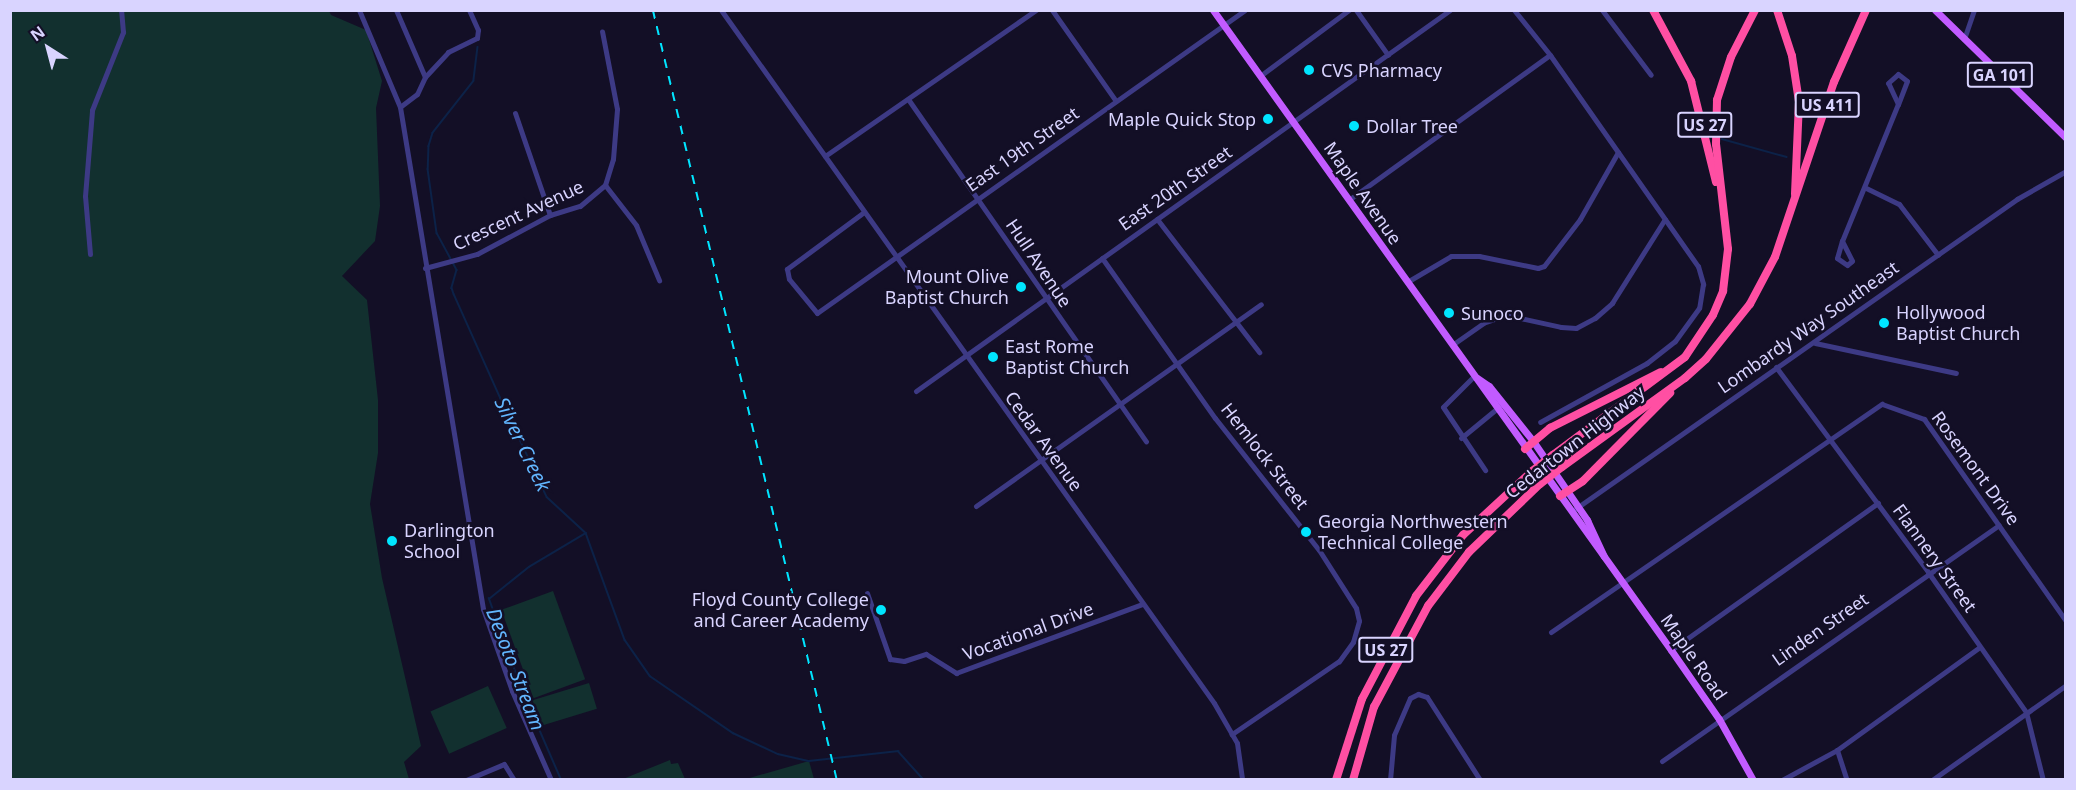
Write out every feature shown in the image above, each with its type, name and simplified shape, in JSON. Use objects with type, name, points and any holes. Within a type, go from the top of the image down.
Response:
[{"type":"highway","name":"US 27","points":[[1653,10],[1683,61],[1698,102],[1728,249]]},
{"type":"highway","points":[[1728,249],[1716,144],[1717,100],[1731,57],[1755,10]]},
{"type":"highway","name":"US 411","points":[[1794,201],[1834,82],[1866,10]]},
{"type":"highway","name":"US 27","points":[[1778,13],[1792,56],[1799,102],[1794,201]]},
{"type":"highway","name":"Cedartown Highway","points":[[1353,780],[1374,707],[1409,637],[1469,552],[1540,484],[1685,378],[1733,329],[1759,290],[1794,201]]},
{"type":"highway","name":"Cedartown Highway","points":[[1336,780],[1362,699],[1398,626],[1463,535],[1483,514],[1531,472],[1685,357],[1713,315],[1723,291],[1728,249]]},
{"type":"highway","points":[[1525,450],[1533,441],[1685,357]]},
{"type":"highway","points":[[1564,494],[1583,482],[1685,378]]},
{"type":"main road","name":"Maple Avenue","points":[[1213,10],[1350,199],[1476,377],[1496,410],[1544,475]]},
{"type":"main road","name":"GA 101","points":[[1935,10],[2066,138]]},
{"type":"main road","name":"Maple Avenue","points":[[1476,377],[1503,403],[1551,468]]},
{"type":"main road","name":"Maple Road","points":[[1551,468],[1571,512],[1719,719],[1753,780]]},
{"type":"main road","name":"Maple Road","points":[[1544,475],[1578,507],[1604,556]]},
{"type":"street","points":[[90,254],[85,195],[92,110],[123,32],[121,10]]},
{"type":"street","points":[[359,10],[400,107],[483,609],[512,692],[550,780]]},
{"type":"street","points":[[396,10],[425,77]]},
{"type":"street","points":[[400,107],[417,94],[425,77],[448,52],[477,38],[478,30],[469,10]]},
{"type":"street","name":"Cedar Avenue","points":[[721,10],[1233,734],[1242,780]]},
{"type":"street","points":[[825,156],[1036,10]]},
{"type":"street","points":[[1052,10],[1116,101]]},
{"type":"street","name":"East 19th Street","points":[[864,212],[787,269],[789,279],[817,313],[1245,10]]},
{"type":"street","points":[[1260,76],[1349,10]]},
{"type":"street","points":[[1356,10],[1388,55]]},
{"type":"street","name":"East 20th Street","points":[[916,390],[1450,10]]},
{"type":"street","points":[[1514,10],[1550,55],[1698,266],[1703,284],[1699,308],[1675,341],[1639,368],[1540,422]]},
{"type":"street","points":[[1602,10],[1651,75]]},
{"type":"street","points":[[1964,39],[1974,10]]},
{"type":"street","name":"Crescent Avenue","points":[[425,268],[468,258],[550,215],[580,206],[605,185],[613,159],[617,109],[602,31]]},
{"type":"street","points":[[1350,199],[1550,55]]},
{"type":"street","points":[[1842,241],[1866,188],[1907,81],[1898,74],[1888,83],[1898,104]]},
{"type":"street","name":"Hull Avenue","points":[[909,99],[1117,405],[1146,442]]},
{"type":"street","points":[[515,113],[550,215]]},
{"type":"street","points":[[1407,282],[1426,268],[1462,255],[1538,268],[1544,266],[1580,219],[1618,152]]},
{"type":"street","name":"Lombardy Way Southeast","points":[[1571,512],[1776,367],[1815,343],[2017,199],[2066,171]]},
{"type":"street","points":[[605,185],[636,225],[659,280]]},
{"type":"street","points":[[1866,188],[1899,204],[1938,255]]},
{"type":"street","points":[[1157,219],[1235,324],[1259,352]]},
{"type":"street","points":[[1452,345],[1483,323],[1506,315],[1576,328],[1595,318],[1612,303],[1665,219]]},
{"type":"street","name":"Hemlock Street","points":[[1102,258],[1177,364],[1319,550],[1356,608],[1359,621],[1353,642],[1339,661],[1233,734]]},
{"type":"street","points":[[976,506],[1261,304]]},
{"type":"street","points":[[1815,343],[1956,373]]},
{"type":"street","name":"Flannery Street","points":[[1776,367],[1878,503],[2026,712],[2043,780]]},
{"type":"street","points":[[1476,377],[1443,407],[1461,438],[1485,470]]},
{"type":"street","points":[[1461,438],[1503,403]]},
{"type":"street","name":"Rosemont Drive","points":[[1551,633],[1830,437],[1876,406],[1889,405],[1920,416],[2066,621]]},
{"type":"street","points":[[1671,650],[1878,503]]},
{"type":"street","name":"Linden Street","points":[[1662,761],[1928,572],[1999,525]]},
{"type":"street","name":"Vocational Drive","points":[[867,593],[890,658],[904,661],[926,654],[956,673],[1143,604]]},
{"type":"street","points":[[1782,780],[1836,750],[1980,647]]},
{"type":"street","points":[[1932,780],[2066,685]]},
{"type":"street","points":[[1390,780],[1394,735],[1410,698],[1418,694],[1427,697],[1480,780]]},
{"type":"street","points":[[1836,750],[1847,780]]},
{"type":"street","points":[[466,780],[504,764],[514,780]]},
{"type":"green space","points":[[10,11],[329,11],[331,15],[366,30],[382,81],[376,108],[380,206],[375,241],[342,276],[367,300],[378,400],[378,453],[370,504],[382,578],[421,746],[404,762],[409,779],[11,779]]},
{"type":"green space","points":[[553,591],[585,679],[533,698],[501,610]]},
{"type":"green space","points":[[589,683],[597,709],[540,726],[533,700]]},
{"type":"green space","points":[[488,686],[507,728],[449,754],[430,712]]},
{"type":"green space","points":[[670,760],[671,764],[678,763],[685,779],[623,779]]},
{"type":"green space","points":[[809,761],[814,779],[746,779]]},
{"type":"waterway","name":"Silver Creek","points":[[478,47],[474,81],[433,133],[429,146],[428,169],[437,233],[457,270],[452,288],[454,294],[500,397],[547,497],[586,533],[625,640],[650,676],[733,733],[778,754],[809,761],[898,751],[924,780]]},
{"type":"waterway","points":[[1722,139],[1787,157]]},
{"type":"waterway","name":"Desoto Stream","points":[[561,780],[521,688],[489,599],[529,567],[586,533]]},
{"type":"railway","points":[[653,10],[837,780]]},
{"type":"place","name":"CVS Pharmacy","points":[[1309,70]]},
{"type":"place","name":"Maple Quick Stop","points":[[1268,119]]},
{"type":"place","name":"Dollar Tree","points":[[1354,126]]},
{"type":"place","name":"Mount Olive Baptist Church","points":[[1021,287]]},
{"type":"place","name":"Sunoco","points":[[1449,313]]},
{"type":"place","name":"Hollywood Baptist Church","points":[[1884,323]]},
{"type":"place","name":"East Rome Baptist Church","points":[[993,357]]},
{"type":"place","name":"Georgia Northwestern Technical College","points":[[1306,532]]},
{"type":"place","name":"Darlington School","points":[[392,541]]},
{"type":"place","name":"Floyd County College and Career Academy","points":[[881,610]]}]
